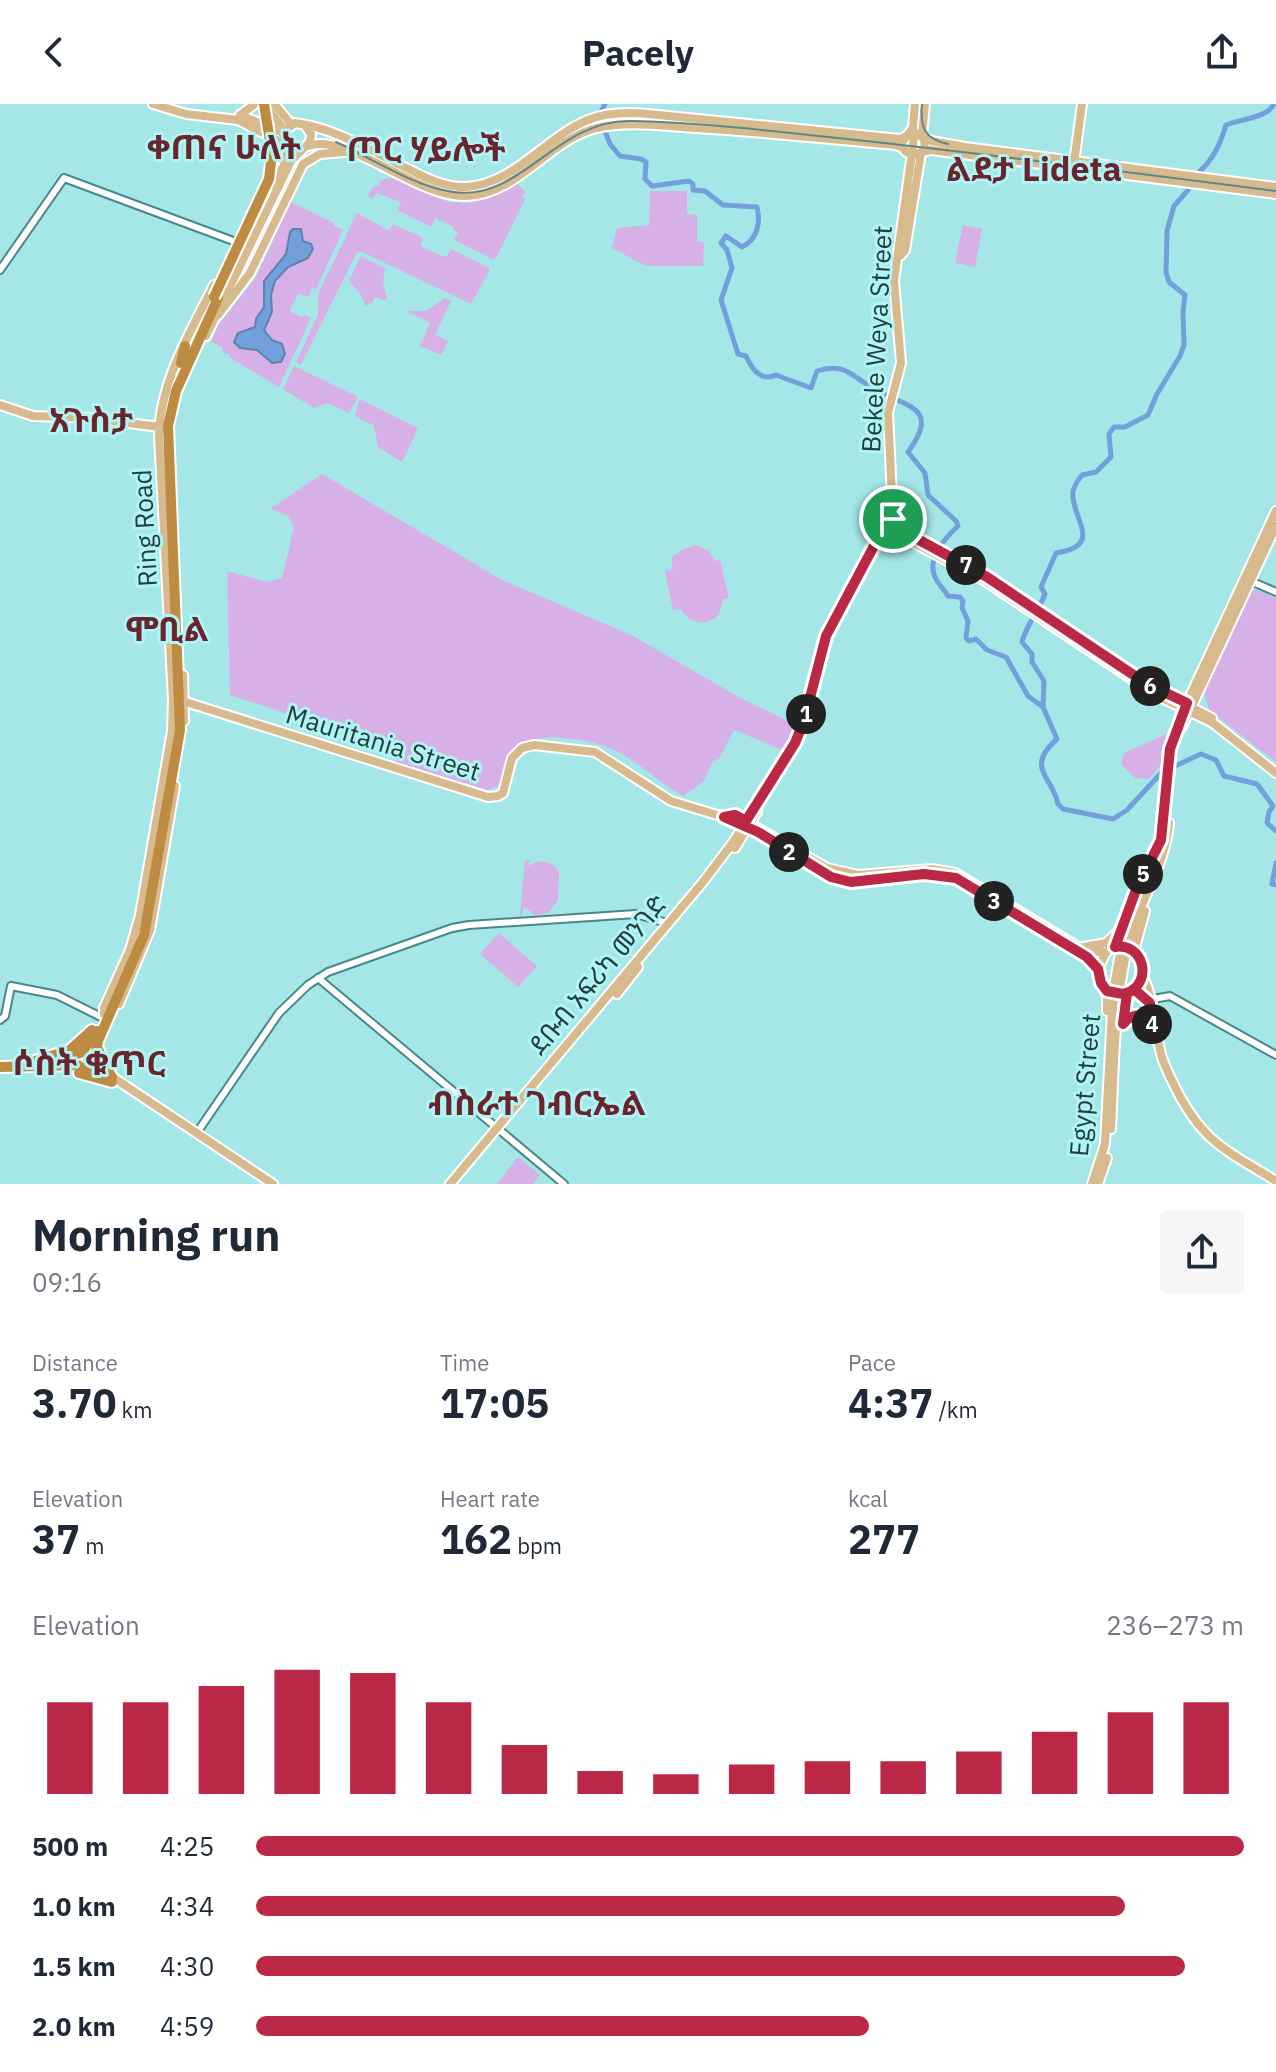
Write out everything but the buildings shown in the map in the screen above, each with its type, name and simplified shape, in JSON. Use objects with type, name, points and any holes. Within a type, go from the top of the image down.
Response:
[{"type":"highway","points":[[182,368],[273,180],[276,152],[265,104]]},
{"type":"highway","points":[[182,368],[185,346]]},
{"type":"highway","points":[[182,368],[195,358]]},
{"type":"highway","name":"Ring Road","points":[[80,1057],[104,1020],[140,948],[180,730],[167,446],[173,402],[182,368]]},
{"type":"highway","points":[[38,1064],[70,1050],[104,1020]]},
{"type":"highway","points":[[104,1020],[99,1054],[112,1080]]},
{"type":"highway","name":"Ring Road","points":[[94,1063],[104,1020]]},
{"type":"highway","points":[[0,1064],[38,1064],[80,1057],[90,1052],[94,1063],[85,1070],[80,1057]]},
{"type":"highway","points":[[38,1064],[112,1080]]},
{"type":"main road","points":[[153,104],[238,120],[293,150],[327,144],[438,192],[456,196],[478,195],[505,186],[565,143],[595,128],[646,125],[840,140],[913,154],[931,150],[1276,186]]},
{"type":"main road","points":[[164,104],[187,112],[240,115],[287,129],[299,123],[335,134],[439,183],[461,187],[497,179],[567,131],[596,117],[645,109],[897,138],[916,134],[952,145],[1234,191],[1276,195]]},
{"type":"main road","points":[[240,115],[255,104]]},
{"type":"main road","points":[[265,104],[287,129]]},
{"type":"main road","points":[[258,196],[279,175],[286,157],[287,129],[274,104]]},
{"type":"main road","points":[[899,255],[905,250],[920,104]]},
{"type":"main road","points":[[1072,164],[1080,104]]},
{"type":"main road","points":[[645,109],[646,125]]},
{"type":"main road","points":[[180,700],[171,436],[178,401],[241,259],[291,161],[311,138],[306,127]]},
{"type":"main road","points":[[104,1020],[104,1008],[130,950],[140,915],[172,731],[159,428],[165,389],[264,183],[267,141],[260,132]]},
{"type":"main road","points":[[899,255],[898,222],[908,163],[913,154],[926,145],[916,134]]},
{"type":"main road","points":[[213,321],[250,273],[303,164],[320,154],[349,152]]},
{"type":"main road","name":"Bekele Weya Street","points":[[890,528],[897,496],[893,431],[894,398],[901,363],[893,292],[899,255]]},
{"type":"main road","points":[[0,406],[33,416],[91,418],[159,428]]},
{"type":"main road","points":[[1122,947],[1161,840],[1171,761],[1178,732],[1274,523],[1276,511]]},
{"type":"main road","points":[[747,825],[803,739],[835,621],[890,528],[937,552],[1036,612],[1166,697],[1215,722],[1276,770]]},
{"type":"main road","points":[[1166,697],[1198,688]]},
{"type":"main road","points":[[1198,688],[1205,708],[1215,722]]},
{"type":"main road","points":[[1166,697],[1173,709],[1178,732]]},
{"type":"main road","name":"Mauritania Street","points":[[180,700],[488,797],[503,793],[512,758],[522,748],[534,745],[595,752],[671,801],[724,817],[735,815],[747,825]]},
{"type":"main road","points":[[1178,732],[1194,723],[1215,722]]},
{"type":"main road","points":[[1098,969],[1122,947],[1159,869],[1168,836],[1169,784]]},
{"type":"main road","points":[[747,825],[838,872],[869,875],[932,869],[961,876],[1080,948],[1095,952],[1122,947]]},
{"type":"main road","points":[[747,825],[819,871],[844,881],[924,874],[956,878],[1083,955],[1098,969],[1107,990],[1105,1055],[1111,1073]]},
{"type":"main road","name":"ደቡብ አፍሪካ መንገድ","points":[[456,1184],[747,825]]},
{"type":"main road","name":"ደቡብ አፍሪካ መንገድ","points":[[450,1184],[705,886],[747,825]]},
{"type":"main road","points":[[1080,948],[1100,945],[1119,930],[1145,868],[1161,840]]},
{"type":"main road","points":[[1119,930],[1122,947],[1140,960],[1153,999],[1164,1065],[1185,1111]]},
{"type":"main road","name":"Egypt Street","points":[[1095,1184],[1111,1138],[1111,1073],[1122,947]]},
{"type":"main road","points":[[1111,1073],[1121,1054],[1128,992],[1143,976]]},
{"type":"main road","points":[[1107,990],[1128,992],[1150,1003],[1160,1066],[1185,1111],[1207,1142],[1274,1183]]},
{"type":"main road","points":[[1123,1024],[1136,1015],[1147,1019],[1152,1025]]},
{"type":"main road","points":[[94,1063],[112,1080],[263,1184]]},
{"type":"main road","points":[[112,1080],[273,1184]]},
{"type":"street","points":[[0,270],[64,178],[236,242]]},
{"type":"street","points":[[1248,580],[1276,592]]},
{"type":"street","points":[[196,1134],[279,1013],[294,996],[318,978],[443,931],[469,925],[636,914],[667,923]]},
{"type":"street","points":[[318,978],[564,1184]]},
{"type":"street","points":[[0,1020],[5,1016],[11,986],[57,995],[104,1020]]},
{"type":"street","points":[[1153,999],[1170,996],[1276,1055]]},
{"type":"shaded area","points":[[392,178],[448,202],[472,203],[517,183],[525,192],[522,199],[526,197],[496,258],[492,259],[454,240],[458,232],[453,230],[454,227],[435,218],[431,227],[397,210],[401,202],[376,193],[373,198],[367,197],[373,187],[379,186],[380,180]]},
{"type":"shaded area","points":[[650,191],[687,191],[687,214],[697,215],[697,241],[704,242],[703,266],[646,266],[612,248],[617,228],[649,225]]},
{"type":"shaded area","points":[[291,202],[343,230],[316,289],[312,288],[308,297],[298,293],[290,311],[311,318],[279,387],[229,357],[229,354],[223,353],[222,347],[211,342],[219,324],[255,279]]},
{"type":"shaded area","points":[[357,213],[389,231],[393,224],[423,238],[420,246],[442,256],[447,256],[451,249],[489,268],[489,271],[471,304],[357,252],[301,365],[296,362],[318,315],[318,294]]},
{"type":"shaded area","points":[[963,225],[982,229],[975,267],[955,263]]},
{"type":"shaded area","points":[[361,256],[385,268],[385,301],[375,297],[366,306],[349,281]]},
{"type":"shaded area","points":[[445,298],[451,301],[433,339],[436,335],[448,341],[441,355],[420,346],[430,323],[406,311],[426,311]]},
{"type":"shaded area","points":[[294,366],[358,397],[349,413],[328,403],[314,408],[283,389]]},
{"type":"shaded area","points":[[360,399],[418,428],[402,462],[378,447],[374,426],[355,416]]},
{"type":"shaded area","points":[[322,474],[502,580],[631,635],[746,701],[797,725],[785,751],[734,730],[704,781],[683,796],[610,748],[574,739],[546,738],[522,744],[514,750],[501,785],[488,790],[395,764],[399,750],[230,695],[227,571],[267,582],[282,578],[294,527],[287,515],[270,509]]},
{"type":"shaded area","points":[[697,545],[709,551],[715,561],[720,560],[729,598],[723,599],[719,615],[703,623],[693,621],[681,609],[673,610],[665,571],[673,569],[671,558],[683,549]]},
{"type":"shaded area","points":[[1256,590],[1276,598],[1276,762],[1209,710],[1204,691],[1250,591]]},
{"type":"shaded area","points":[[1169,733],[1162,764],[1149,779],[1135,778],[1121,764],[1124,753]]},
{"type":"shaded area","points":[[525,859],[529,860],[529,866],[546,862],[559,872],[558,900],[548,913],[535,915],[524,907],[520,915]]},
{"type":"shaded area","points":[[499,933],[537,966],[518,987],[480,954]]},
{"type":"shaded area","points":[[518,1157],[540,1175],[533,1184],[497,1184]]},
{"type":"water","points":[[293,229],[301,229],[303,241],[311,244],[313,249],[308,258],[288,267],[275,281],[271,295],[272,312],[264,330],[272,340],[282,344],[285,354],[281,362],[272,363],[257,350],[240,348],[234,342],[238,333],[255,327],[264,307],[264,281],[286,254]]},
{"type":"waterway","points":[[605,104],[599,116],[610,144],[620,156],[646,162],[645,179],[652,186],[689,181],[693,184],[693,190],[705,191],[723,205],[757,207],[758,225],[751,240],[742,247],[726,236],[721,243],[727,250],[732,268],[721,300],[738,354],[746,356],[754,370],[766,377],[776,375],[811,388],[817,371],[841,369],[907,405],[920,417],[918,437],[908,452],[925,473],[928,495],[958,526],[938,550],[933,571],[948,596],[960,597],[963,601],[962,608],[968,621],[966,638],[969,641],[976,639],[987,650],[1006,657],[1028,696],[1043,707],[1057,739],[1047,749],[1041,765],[1058,804],[1063,809],[1113,819],[1127,810],[1162,772],[1201,754],[1216,760],[1224,776],[1257,784],[1273,806],[1267,823],[1276,831]]},
{"type":"waterway","points":[[1200,171],[1216,150],[1226,125],[1260,115],[1274,104]]},
{"type":"waterway","points":[[1043,707],[1044,681],[1032,662],[1032,654],[1022,642],[1045,594],[1041,587],[1056,553],[1071,549],[1083,537],[1073,502],[1074,487],[1082,475],[1096,472],[1111,457],[1109,434],[1114,427],[1125,427],[1148,415],[1184,345],[1185,295],[1169,282],[1166,272],[1167,231],[1174,206],[1188,190]]},
{"type":"waterway","points":[[1276,863],[1272,884],[1276,885]]},
{"type":"tram line","points":[[922,104],[925,131],[934,139],[948,144]]},
{"type":"tram line","points":[[336,142],[409,178],[453,192],[478,192],[500,185],[582,132],[606,124],[633,121],[828,137],[1276,191]]},
{"type":"district","name":"ቀጠና ሁለት","points":[[224,147]]},
{"type":"district","name":"ጦር ሃይሎች","points":[[426,149]]},
{"type":"district","name":"ልደታ Lideta","points":[[1034,169]]},
{"type":"district","name":"አጉስታ","points":[[91,420]]},
{"type":"district","name":"ሞቢል","points":[[167,629]]},
{"type":"district","name":"ሶስት ቁጥር","points":[[89,1063]]},
{"type":"district","name":"ብስራተ ገብርኤል","points":[[537,1103]]},
{"type":"route","points":[[893,519],[888,529],[884,527],[833,620],[817,666],[804,721],[789,753],[746,821],[735,815],[724,817],[758,832],[819,871],[844,881],[924,874],[944,875],[963,881],[1087,957],[1098,969],[1101,983],[1107,991],[1123,994],[1135,990],[1150,1003],[1152,1025],[1147,1019],[1136,1015],[1123,1024],[1127,993],[1135,990],[1143,971],[1134,951],[1124,946],[1115,947],[1125,914],[1161,840],[1170,749],[1187,703],[1147,684],[987,577],[899,529],[893,519]]}]
